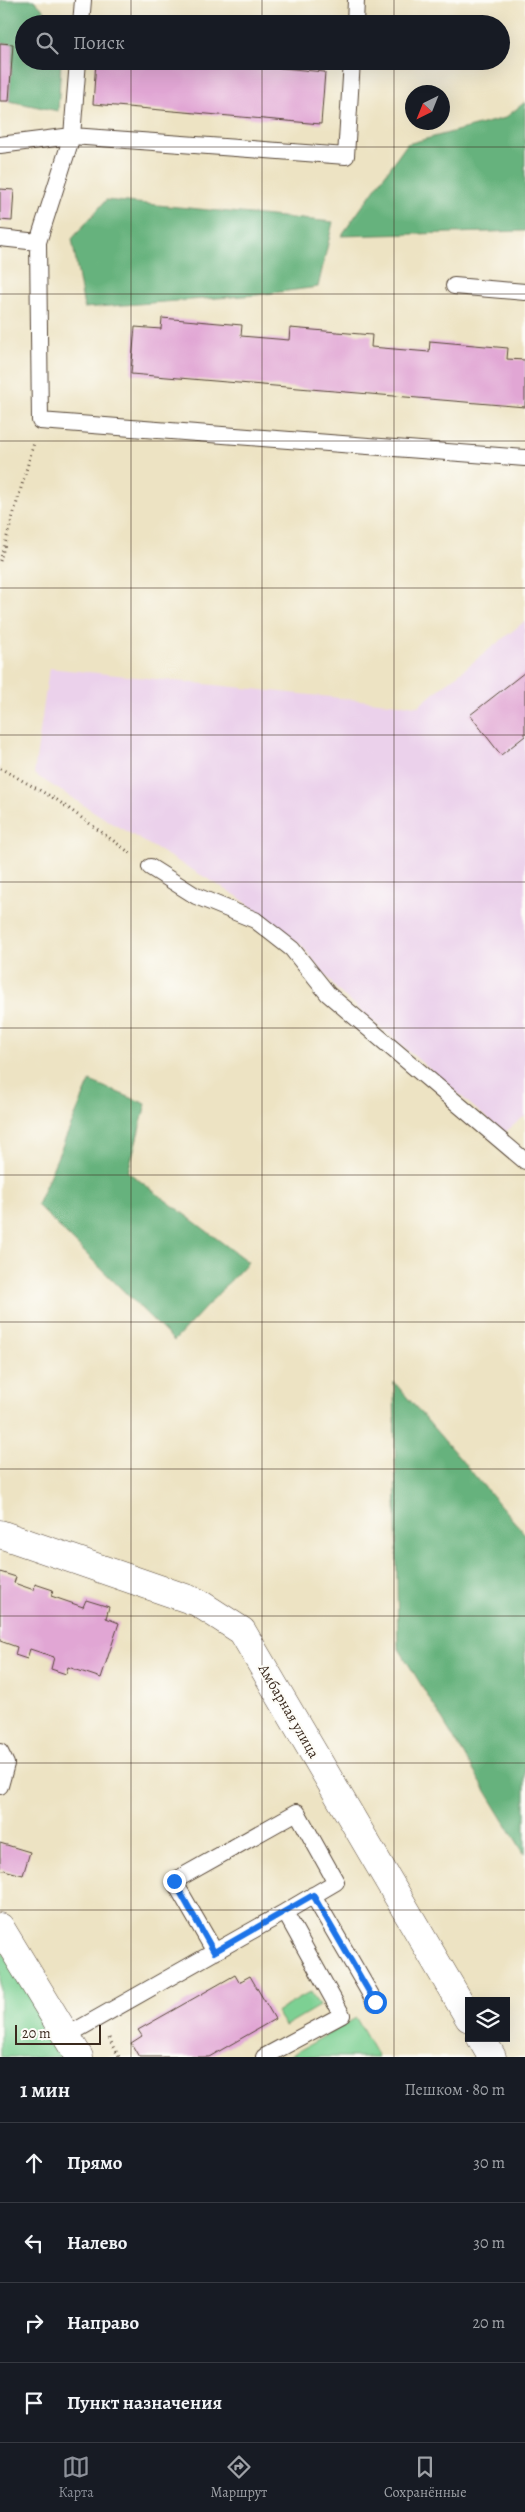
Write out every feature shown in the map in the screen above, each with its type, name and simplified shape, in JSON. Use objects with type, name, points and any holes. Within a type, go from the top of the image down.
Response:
[{"type":"street","name":"Амбарная улица","points":[[0,1534],[197,1602],[242,1631],[465,2011]]},
{"type":"street","points":[[0,1927],[73,2047]]},
{"type":"street","points":[[483,2042],[492,2057]]},
{"type":"lane","points":[[83,15],[84,0]]},
{"type":"lane","points":[[355,15],[356,0]]},
{"type":"lane","points":[[77,70],[72,136],[38,242],[40,421],[525,458]]},
{"type":"lane","points":[[0,145],[72,136],[346,156],[351,70]]},
{"type":"lane","points":[[0,238],[38,242]]},
{"type":"lane","points":[[454,286],[525,292]]},
{"type":"lane","points":[[150,867],[196,896],[255,920],[292,949],[328,994],[525,1161]]},
{"type":"lane","points":[[0,1752],[6,1764],[0,1786]]},
{"type":"lane","points":[[73,2047],[214,1952],[336,1882],[297,1812],[174,1881],[214,1952]]},
{"type":"lane","points":[[313,1895],[375,2002]]},
{"type":"lane","points":[[264,2057],[342,2015],[285,1912]]},
{"type":"path","points":[[0,561],[40,421]]},
{"type":"path","points":[[0,768],[57,800],[150,867]]},
{"type":"path","points":[[108,2036],[119,2057]]},
{"type":"shaded area","points":[[525,621],[525,1116],[504,1133],[338,991],[302,946],[237,896],[112,823],[34,774],[49,668],[418,706]]},
{"type":"green space","points":[[0,0],[34,0],[48,15],[15,15],[15,70],[60,70],[58,111],[9,101],[13,44],[0,43]]},
{"type":"green space","points":[[525,102],[525,231],[341,236],[407,144],[505,118]]},
{"type":"green space","points":[[106,200],[333,222],[318,287],[257,295],[84,308],[72,239]]},
{"type":"green space","points":[[90,1081],[146,1104],[128,1172],[248,1262],[174,1341],[37,1205]]},
{"type":"green space","points":[[394,1382],[525,1534],[525,1855],[398,1647]]},
{"type":"green space","points":[[0,1947],[69,2057],[0,2057]]},
{"type":"green space","points":[[311,1992],[319,2006],[285,2026],[276,2012]]},
{"type":"green space","points":[[356,2018],[378,2057],[288,2057]]},
{"type":"building","points":[[0,43],[13,44],[9,101],[0,101]]},
{"type":"building","points":[[95,70],[304,70],[325,72],[321,124],[93,104]]},
{"type":"building","points":[[0,189],[14,190],[12,221],[0,220]]},
{"type":"building","points":[[162,318],[242,325],[241,336],[289,340],[290,328],[372,335],[371,347],[429,352],[430,341],[508,348],[507,359],[525,360],[525,407],[131,374],[135,327],[161,329]]},
{"type":"building","points":[[525,672],[525,736],[501,755],[470,715]]},
{"type":"building","points":[[0,1572],[16,1577],[14,1583],[34,1590],[35,1584],[53,1590],[51,1596],[83,1607],[86,1600],[109,1607],[106,1618],[119,1623],[101,1678],[68,1667],[66,1674],[51,1669],[54,1657],[30,1649],[27,1659],[15,1655],[17,1647],[0,1641]]},
{"type":"building","points":[[0,1843],[30,1852],[23,1875],[0,1869]]},
{"type":"building","points":[[235,1975],[239,1982],[250,1976],[275,2019],[209,2057],[139,2057],[131,2043],[142,2036],[138,2030]]},
{"type":"route","points":[[174,1881],[214,1952],[313,1895],[375,2002]]}]
